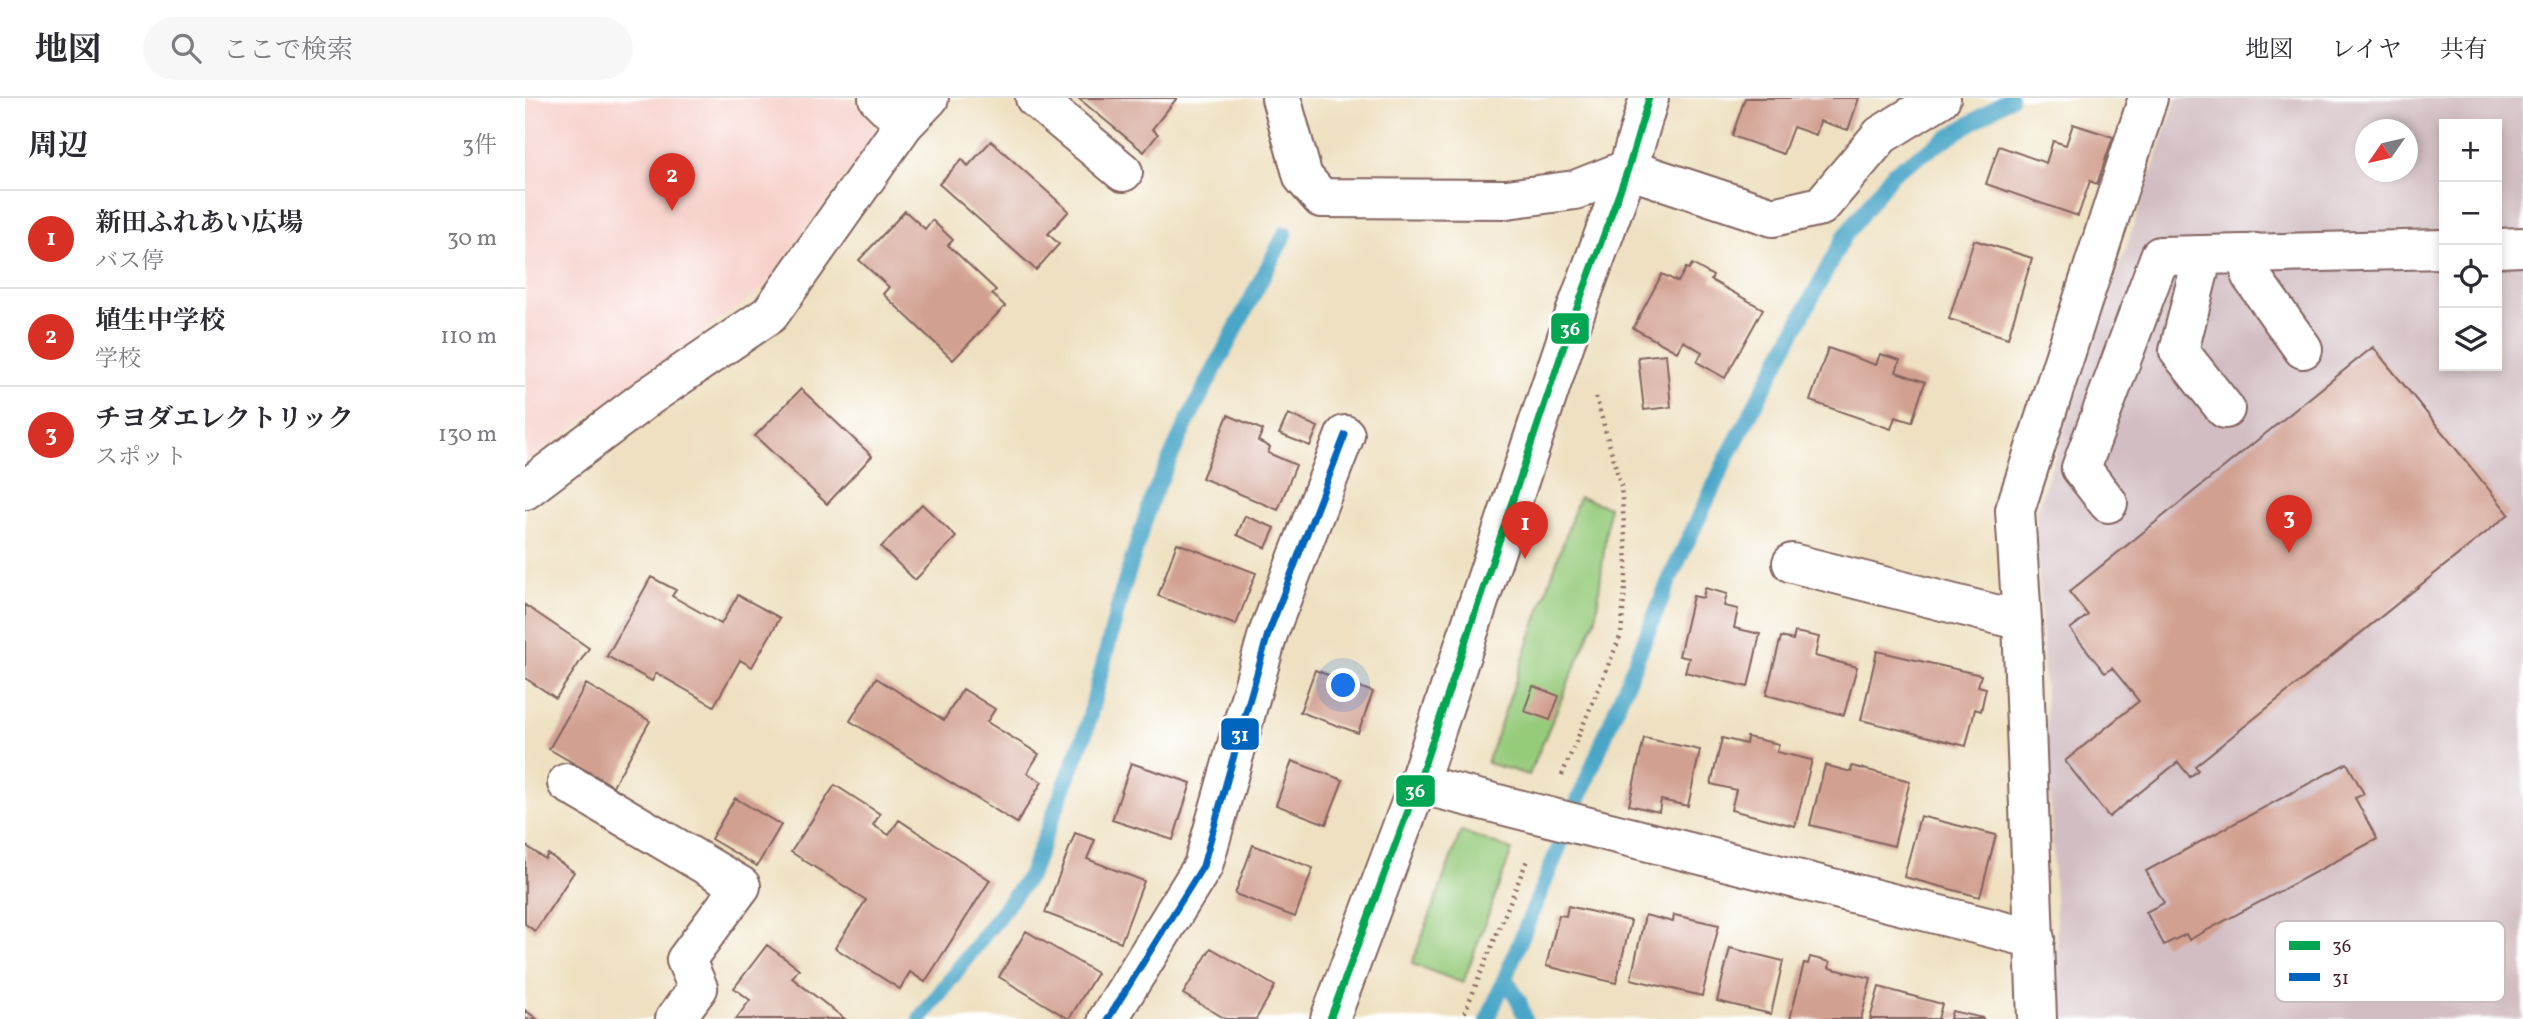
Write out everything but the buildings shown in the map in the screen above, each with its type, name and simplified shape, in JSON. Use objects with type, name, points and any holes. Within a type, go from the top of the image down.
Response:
[{"type":"street","points":[[1035,98],[1123,172]]},
{"type":"street","points":[[1281,98],[1303,177],[1321,198],[1507,199],[1575,190],[1628,169],[1773,217],[1821,206],[1881,135],[1941,98]]},
{"type":"street","points":[[1330,1019],[1418,784],[1574,316],[1628,169],[1649,98]]},
{"type":"street","points":[[2037,1019],[2022,621],[2015,510],[2148,98]]},
{"type":"street","points":[[525,490],[648,397],[770,314],[904,107]]},
{"type":"street","points":[[2502,248],[2523,247]]},
{"type":"street","points":[[2108,503],[2081,468],[2160,256],[2439,249]]},
{"type":"street","points":[[2255,253],[2251,276],[2303,349]]},
{"type":"street","points":[[2203,255],[2179,351],[2225,409]]},
{"type":"street","points":[[1108,1019],[1203,866],[1268,634],[1345,435]]},
{"type":"street","points":[[1792,563],[2022,621]]},
{"type":"street","points":[[567,783],[741,886],[686,960],[698,988],[675,1019]]},
{"type":"street","points":[[1418,784],[2035,940]]},
{"type":"path","points":[[1462,1019],[1562,821],[1621,635],[1627,563],[1621,486],[1596,395]]},
{"type":"shaded area","points":[[525,98],[849,98],[869,116],[876,134],[763,288],[525,463]]},
{"type":"shaded area","points":[[2177,98],[2523,98],[2523,1019],[2061,1019],[2036,512]]},
{"type":"green space","points":[[1579,497],[1609,507],[1596,618],[1529,775],[1487,763]]},
{"type":"green space","points":[[1461,831],[1512,850],[1463,983],[1412,964]]},
{"type":"waterway","points":[[1488,1019],[1671,576],[1728,456],[1844,237],[1893,173],[2010,98]]},
{"type":"waterway","points":[[920,1019],[1030,875],[1085,734],[1122,592],[1152,498],[1187,422],[1285,234]]},
{"type":"waterway","points":[[1505,978],[1519,1001],[1525,1019]]},
{"type":"transit line","name":"36","points":[[1330,1019],[1418,784],[1574,316],[1628,169],[1649,98]]},
{"type":"transit line","name":"31","points":[[1108,1019],[1203,866],[1268,634],[1345,435]]},
{"type":"place","name":"埴生中学校","points":[[672,211]]},
{"type":"place","name":"チヨダエレクトリック","points":[[2289,553]]},
{"type":"place","name":"新田ふれあい広場","points":[[1525,559]]}]
